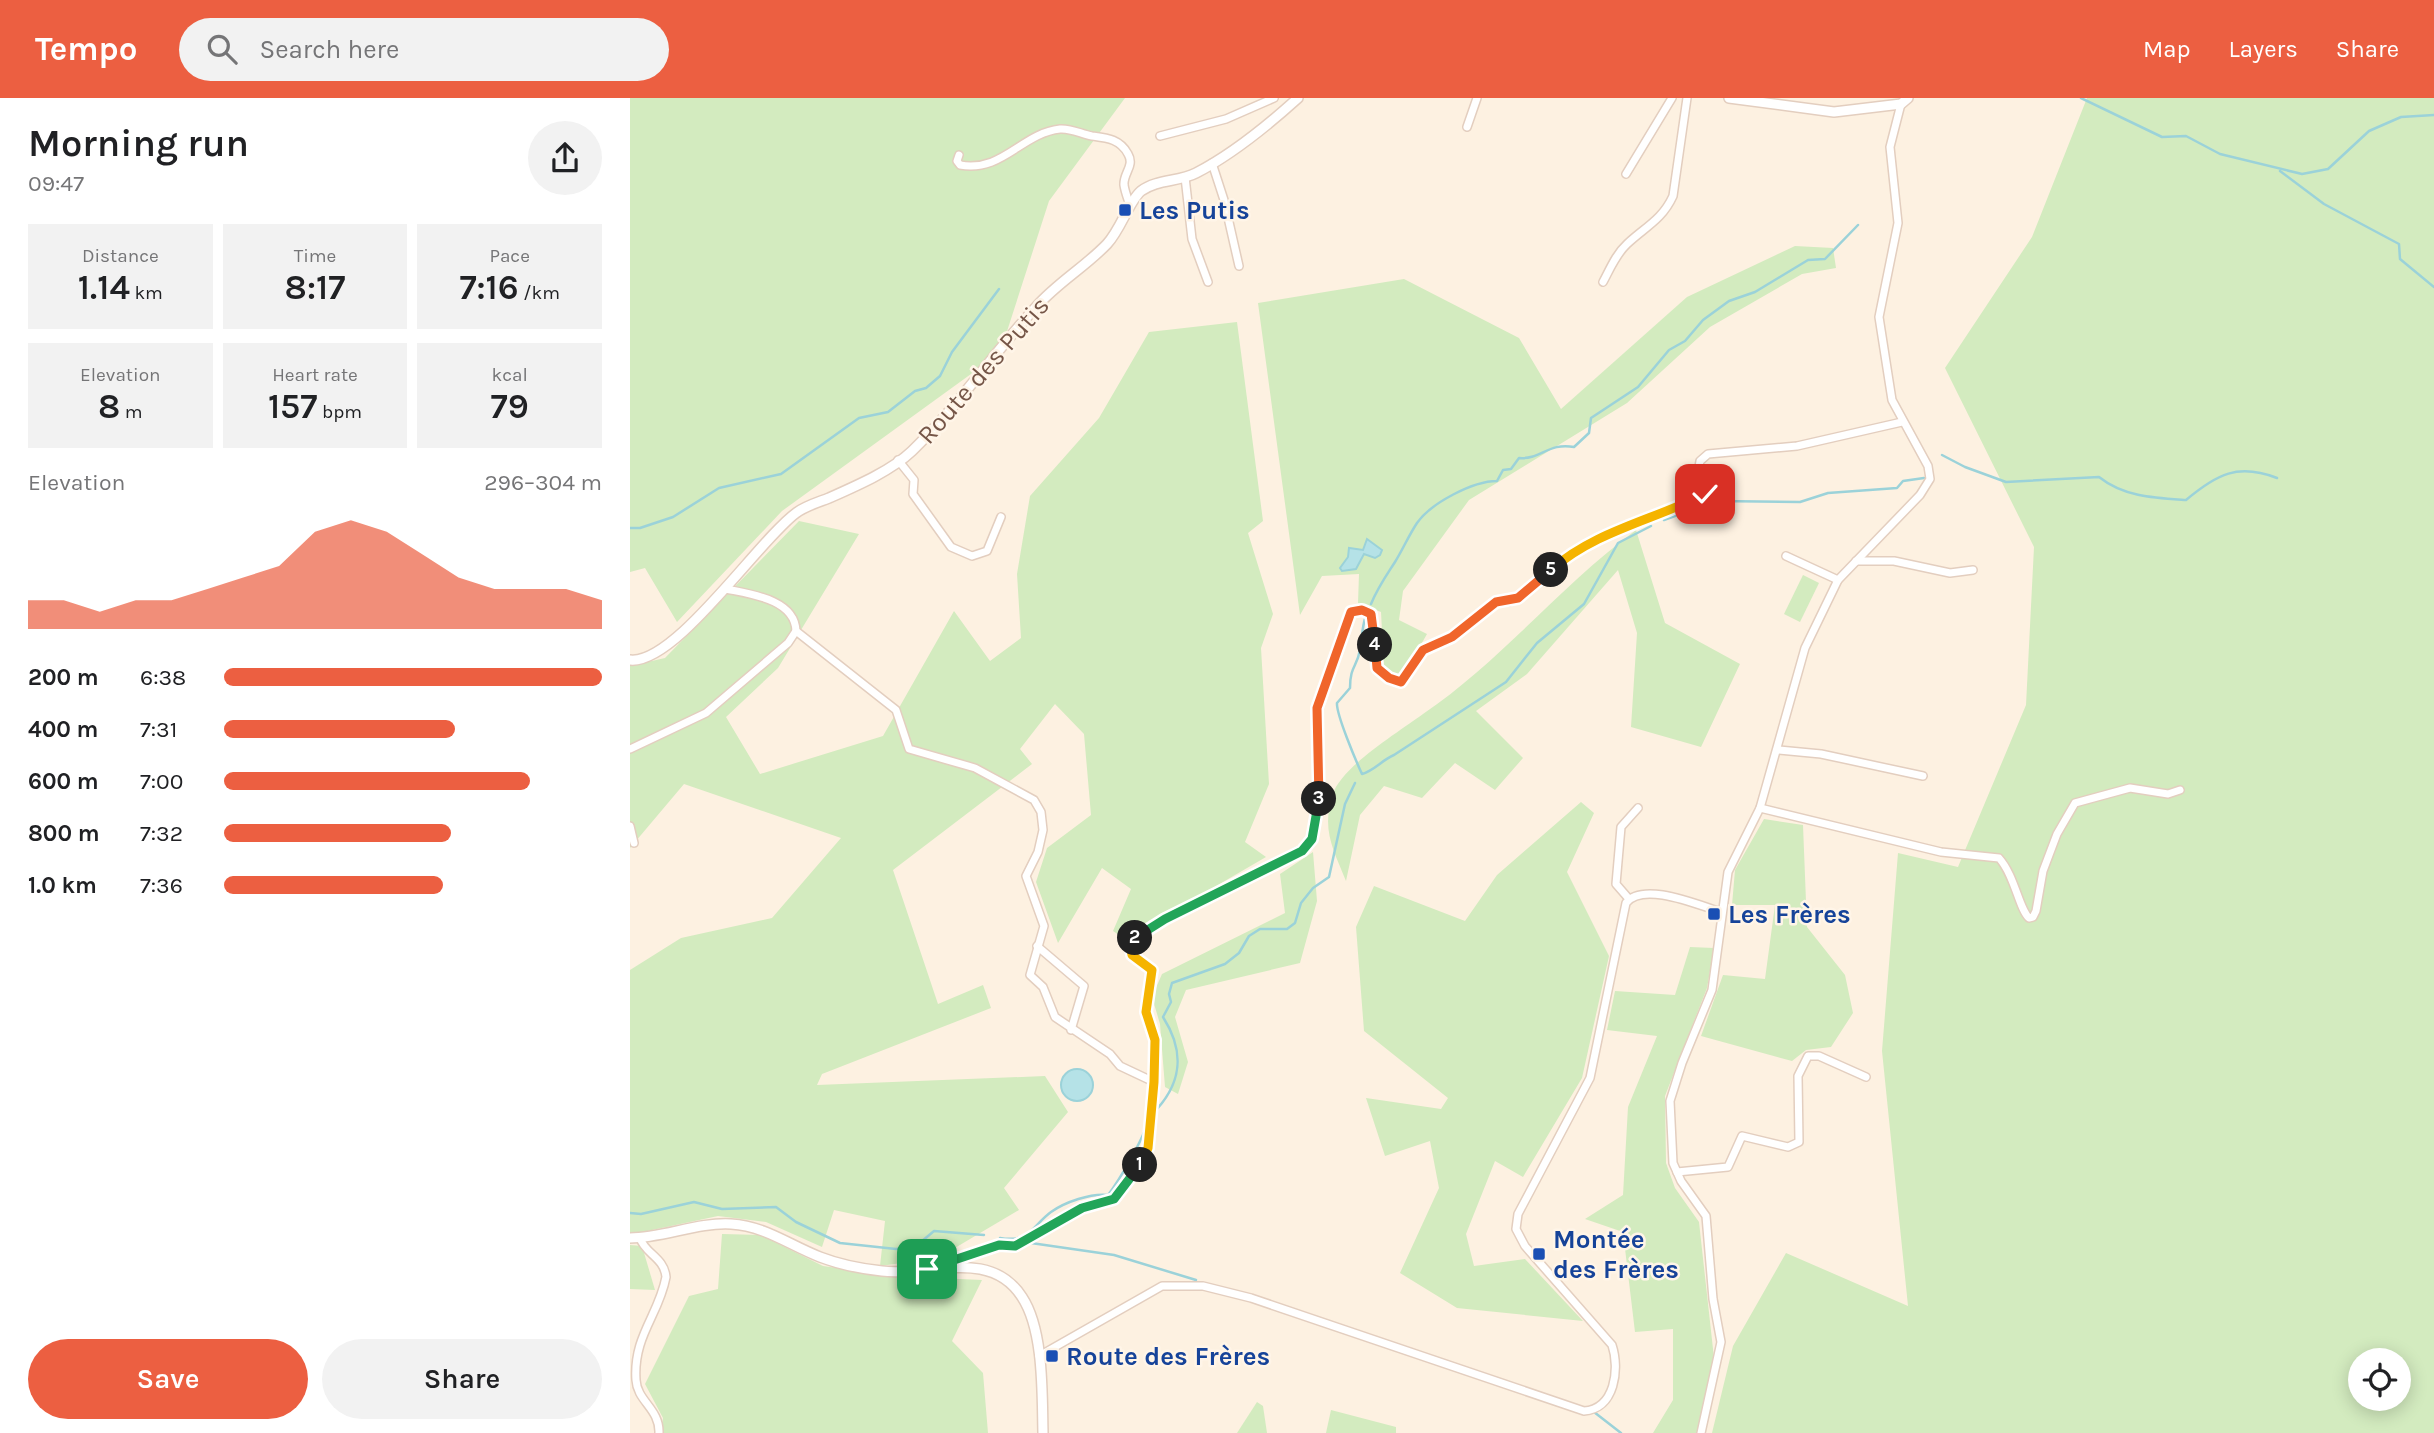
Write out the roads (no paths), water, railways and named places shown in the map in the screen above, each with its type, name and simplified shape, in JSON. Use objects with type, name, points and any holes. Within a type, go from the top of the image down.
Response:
[{"type":"street","points":[[1160,136],[1226,119],[1274,98]]},
{"type":"street","name":"Route des Putis","points":[[630,660],[636,661],[667,648],[739,577],[760,547],[797,512],[909,453],[959,402],[1038,303],[1107,244],[1121,228],[1130,207],[1143,190],[1185,177],[1212,163],[1271,123],[1298,98]]},
{"type":"street","points":[[1467,127],[1477,98]]},
{"type":"street","points":[[1626,174],[1672,98]]},
{"type":"street","points":[[1603,282],[1627,244],[1654,224],[1673,196],[1687,98]]},
{"type":"street","points":[[1702,1433],[1721,1342],[1706,1216],[1673,1163],[1670,1101],[1682,1063],[1712,990],[1728,872],[1760,808],[1779,750],[1805,648],[1838,580],[1920,495],[1930,479],[1928,466],[1902,422],[1885,370],[1879,317],[1898,223],[1890,147],[1905,101],[1835,112],[1729,98]]},
{"type":"street","points":[[959,155],[957,161],[960,165],[986,164],[1010,155],[1030,140],[1061,129],[1110,138],[1123,146],[1130,156],[1124,185],[1130,207]]},
{"type":"street","points":[[1212,163],[1224,200],[1239,265]]},
{"type":"street","points":[[1185,177],[1192,239],[1208,282]]},
{"type":"street","points":[[927,1269],[999,1245],[1015,1246],[1073,1212],[1114,1199],[1139,1167],[1148,1148],[1155,1040],[1146,1012],[1152,970],[1132,955],[1130,943],[1165,919],[1308,846],[1314,832],[1319,802],[1317,708],[1351,612],[1362,610],[1371,614],[1377,668],[1389,678],[1401,682],[1423,650],[1452,637],[1496,602],[1518,598],[1569,555],[1628,525],[1705,494],[1710,482],[1699,467],[1700,461],[1708,454],[1808,444],[1902,422]]},
{"type":"street","points":[[898,460],[914,480],[913,494],[951,547],[972,556],[988,551],[1001,517]]},
{"type":"street","points":[[1786,556],[1838,580]]},
{"type":"street","points":[[1856,561],[1894,561],[1950,573],[1973,570]]},
{"type":"street","points":[[726,589],[765,598],[781,606],[792,616],[796,631],[896,710],[909,749],[975,768],[1034,800],[1041,811],[1043,830],[1038,852],[1026,876],[1044,926],[1030,975],[1043,987],[1055,1017],[1110,1054],[1120,1066],[1154,1082]]},
{"type":"street","points":[[630,749],[706,713],[788,643],[796,631]]},
{"type":"street","points":[[1779,750],[1821,754],[1923,776]]},
{"type":"street","points":[[1760,808],[1941,852],[1999,858],[2010,871],[2022,911],[2029,918],[2033,917],[2036,911],[2043,871],[2053,844],[2075,803],[2130,788],[2168,794],[2179,790]]},
{"type":"street","points":[[1629,899],[1616,884],[1620,830],[1637,808]]},
{"type":"street","points":[[630,827],[634,843]]},
{"type":"street","points":[[1629,899],[1646,893],[1688,901],[1721,912]]},
{"type":"street","points":[[1039,1356],[1162,1286],[1203,1286],[1251,1298],[1584,1411],[1601,1406],[1607,1398],[1615,1373],[1616,1358],[1612,1345],[1525,1246],[1516,1222],[1590,1078],[1629,899]]},
{"type":"street","points":[[1037,946],[1084,986],[1071,1030]]},
{"type":"street","points":[[1677,1172],[1728,1167],[1742,1136],[1788,1147],[1798,1142],[1798,1076],[1808,1056],[1819,1056],[1866,1077]]},
{"type":"street","points":[[635,1238],[728,1224],[764,1229],[822,1258],[884,1272],[964,1266],[997,1273],[1022,1296],[1033,1324],[1039,1356],[1043,1433]]},
{"type":"street","points":[[635,1238],[661,1260],[666,1277],[639,1342],[636,1374],[638,1389],[656,1413],[659,1433]]},
{"type":"water","points":[[1367,539],[1382,550],[1380,555],[1375,558],[1364,554],[1356,569],[1342,571],[1340,568],[1348,557],[1349,548],[1363,550]]},
{"type":"water","points":[[1077,1069],[1088,1074],[1093,1085],[1088,1096],[1077,1101],[1066,1096],[1061,1085],[1066,1074]]},
{"type":"waterway","points":[[2081,98],[2162,137],[2186,136],[2220,154],[2302,174],[2328,169],[2369,131],[2401,117],[2434,115]]},
{"type":"waterway","points":[[2280,171],[2324,204],[2399,244],[2400,259],[2434,287]]},
{"type":"waterway","points":[[1371,604],[1423,515],[1465,489],[1497,481],[1503,470],[1511,469],[1519,458],[1558,447],[1574,447],[1589,433],[1591,418],[1638,387],[1669,350],[1685,341],[1703,320],[1729,301],[1755,292],[1808,260],[1825,259],[1858,225]]},
{"type":"waterway","points":[[630,528],[640,528],[673,517],[719,488],[781,474],[859,418],[888,412],[915,391],[926,388],[940,376],[952,352],[999,289]]},
{"type":"waterway","points":[[1942,455],[1965,467],[2006,482],[2099,477],[2129,493],[2186,500],[2208,483],[2228,474],[2251,471],[2277,478]]},
{"type":"waterway","points":[[1664,520],[1716,501],[1800,502],[1828,493],[1897,488],[1903,481],[1924,478]]},
{"type":"waterway","points":[[1366,615],[1350,688],[1337,703],[1343,727],[1362,774],[1506,682],[1537,643],[1584,604],[1618,543],[1651,526]]},
{"type":"waterway","points":[[1157,1109],[1172,1087],[1178,1064],[1175,1041],[1163,1017],[1171,1002],[1169,994],[1172,983],[1225,964],[1239,953],[1249,936],[1260,929],[1287,929],[1295,923],[1301,903],[1313,888],[1329,877],[1345,804],[1355,783]]},
{"type":"waterway","points":[[1000,1238],[1024,1236],[1051,1212],[1071,1202],[1094,1195],[1108,1195],[1131,1159],[1148,1121]]},
{"type":"waterway","points":[[630,1213],[641,1214],[694,1202],[722,1209],[776,1207],[796,1222],[840,1243],[896,1249],[915,1247],[934,1231],[984,1235]]},
{"type":"waterway","points":[[1031,1243],[1114,1255],[1196,1280]]},
{"type":"waterway","points":[[1594,1412],[1621,1433]]},
{"type":"place","name":"Les Putis","points":[[1125,210]]},
{"type":"place","name":"Les Frères","points":[[1714,914]]},
{"type":"place","name":"Montée des Frères","points":[[1539,1254]]},
{"type":"place","name":"Route des Frères","points":[[1052,1356]]}]
